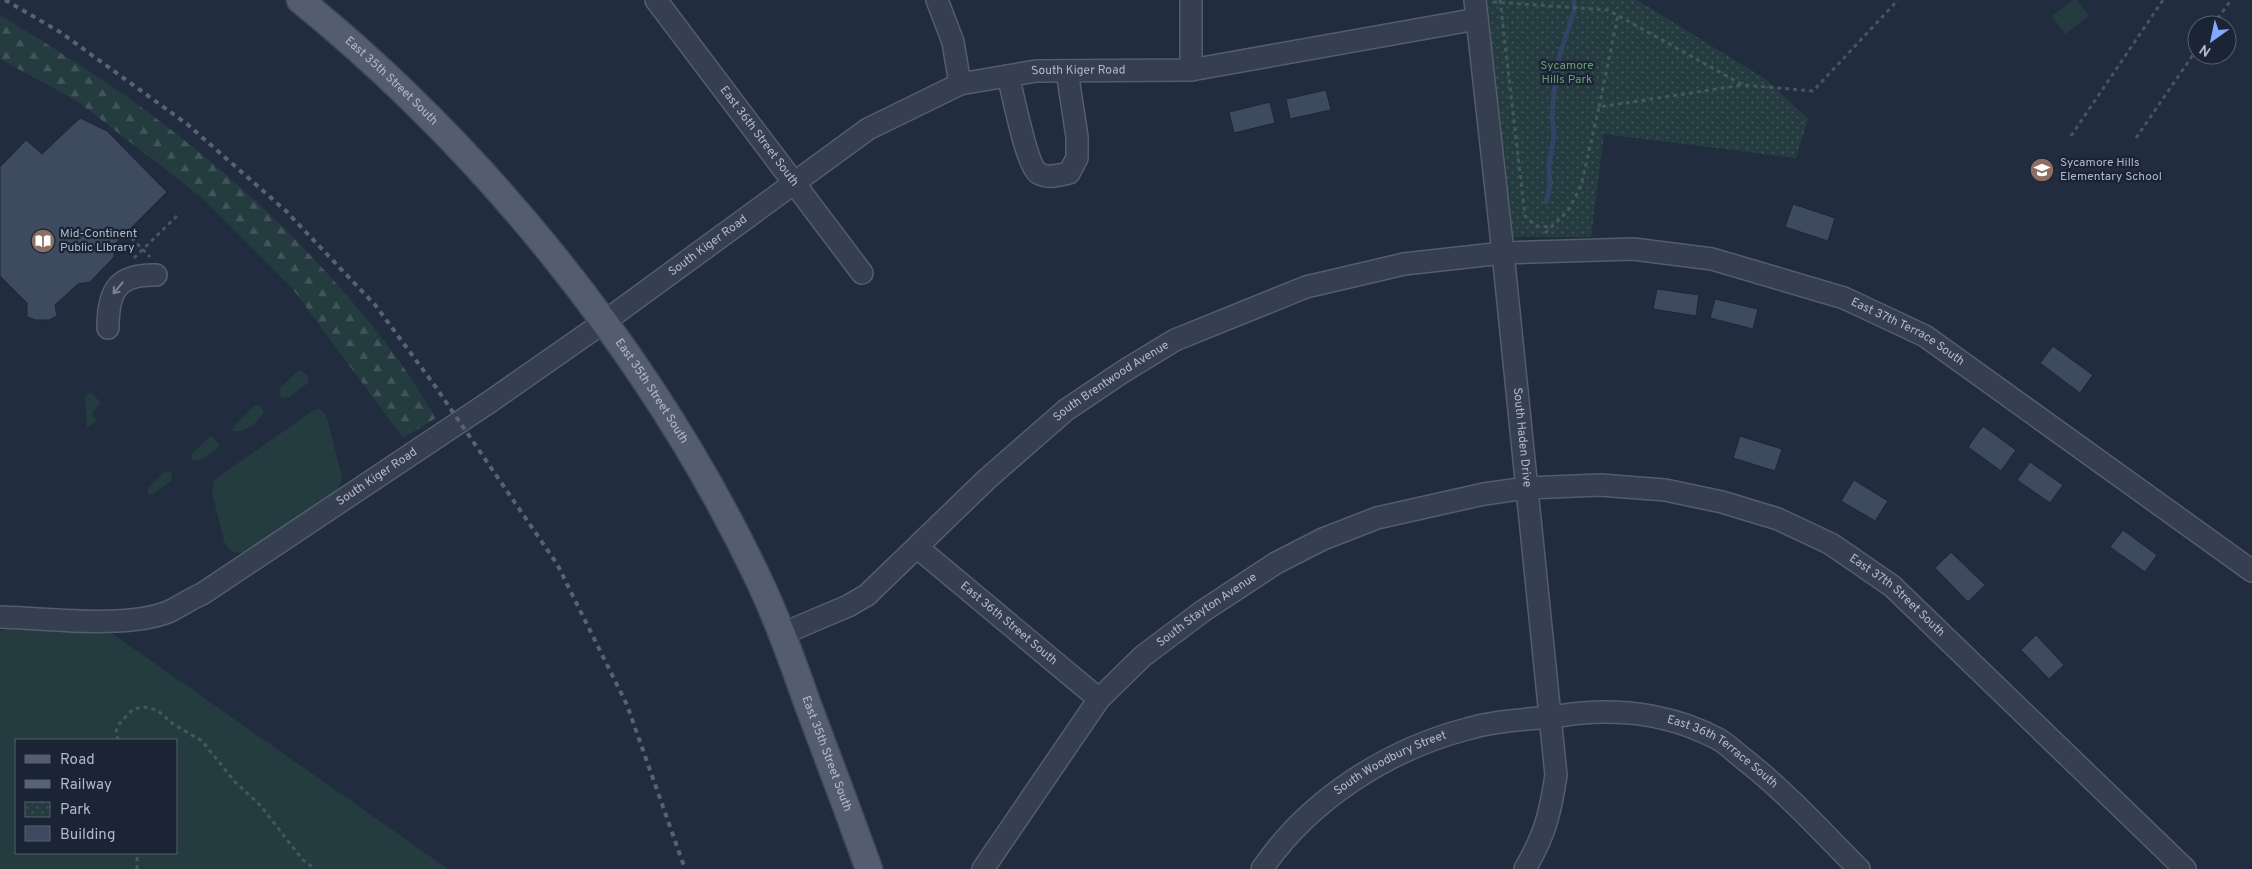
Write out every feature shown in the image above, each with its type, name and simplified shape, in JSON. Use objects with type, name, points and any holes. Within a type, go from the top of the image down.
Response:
[{"type":"main road","name":"East 35th Street South","points":[[300,0],[327,21],[416,104],[480,170],[540,240],[604,322],[666,413],[713,491],[756,572],[782,634],[869,869]]},
{"type":"street","name":"East 36th Street South","points":[[656,0],[792,183],[862,273]]},
{"type":"street","points":[[937,0],[953,42],[960,84]]},
{"type":"street","points":[[1191,0],[1191,70]]},
{"type":"street","name":"South Kiger Road","points":[[0,617],[112,621],[143,618],[168,612],[202,594],[491,401],[604,322],[868,129],[960,84],[1036,71],[1191,70],[1480,7]]},
{"type":"street","name":"South Haden Drive","points":[[1480,7],[1556,775],[1549,817],[1538,847],[1525,869]]},
{"type":"street","points":[[1008,76],[1030,161],[1038,173],[1053,177],[1069,172],[1076,158],[1077,137],[1066,71]]},
{"type":"street","name":"East 37th Terrace South","points":[[1503,253],[1633,249],[1712,259],[1844,298],[1924,336],[2252,571]]},
{"type":"street","name":"South Brentwood Avenue","points":[[782,634],[848,606],[867,595],[918,548],[987,479],[1066,410],[1175,340],[1306,287],[1404,264],[1503,253]]},
{"type":"street","points":[[108,328],[108,311],[111,296],[120,284],[129,277],[151,270]]},
{"type":"street","name":"East 37th Street South","points":[[1527,488],[1600,485],[1665,490],[1722,502],[1769,516],[1831,544],[1892,586],[2185,869]]},
{"type":"street","name":"South Stayton Avenue","points":[[983,869],[1099,699],[1144,656],[1203,611],[1276,563],[1377,518],[1484,494],[1527,488]]},
{"type":"street","name":"East 36th Street South","points":[[918,548],[1099,699]]},
{"type":"street","name":"East 36th Terrace South","points":[[1550,717],[1583,712],[1626,713],[1681,723],[1719,740],[1763,774],[1859,869]]},
{"type":"street","name":"South Woodbury Street","points":[[1262,869],[1298,826],[1325,801],[1376,766],[1433,740],[1468,728],[1516,720],[1550,717]]},
{"type":"path","points":[[1534,0],[1534,5]]},
{"type":"path","points":[[1546,0],[1547,6]]},
{"type":"path","points":[[1599,107],[1743,85],[1813,91],[1898,0]]},
{"type":"path","points":[[2071,136],[2162,0]]},
{"type":"path","points":[[2220,15],[2230,0]]},
{"type":"path","points":[[1500,1],[1525,216],[1536,226],[1550,228]]},
{"type":"path","points":[[1480,7],[1500,1],[1608,10],[1743,85]]},
{"type":"path","points":[[1543,234],[1568,211],[1581,186],[1618,15]]},
{"type":"path","points":[[2136,138],[2187,64]]},
{"type":"path","points":[[129,264],[180,213]]},
{"type":"path","points":[[126,232],[152,259],[151,270]]},
{"type":"path","points":[[118,739],[116,731],[120,723],[133,709],[144,707],[157,710],[173,724],[202,741],[235,782],[260,805],[302,859],[315,869]]},
{"type":"path","points":[[137,854],[137,869]]},
{"type":"green space","name":"Sycamore Hills Park","points":[[1487,0],[1637,0],[1767,80],[1808,119],[1796,158],[1604,134],[1591,237],[1512,237]]},
{"type":"green space","points":[[2073,0],[2077,0],[2089,16],[2065,34],[2052,16]]},
{"type":"green space","points":[[0,15],[87,70],[150,114],[202,154],[262,207],[319,265],[372,326],[402,365],[436,418],[403,438],[292,288],[201,197],[77,101],[0,59]]},
{"type":"green space","points":[[298,371],[302,371],[308,376],[308,383],[289,397],[282,398],[279,393],[280,388]]},
{"type":"green space","points":[[92,393],[101,403],[91,414],[97,420],[87,428],[85,399],[87,394]]},
{"type":"green space","points":[[255,405],[259,405],[264,411],[259,419],[250,427],[240,431],[232,430],[234,426]]},
{"type":"green space","points":[[319,409],[326,414],[341,473],[342,479],[338,489],[247,551],[233,552],[224,541],[212,493],[214,480],[314,410]]},
{"type":"green space","points":[[209,437],[213,437],[219,445],[215,451],[198,461],[192,460],[192,454]]},
{"type":"green space","points":[[165,471],[171,472],[172,480],[153,494],[148,494],[148,488]]},
{"type":"green space","points":[[11,626],[113,634],[448,869],[0,869],[0,632]]},
{"type":"building","points":[[1326,90],[1331,110],[1290,119],[1286,99]]},
{"type":"building","points":[[1270,102],[1275,123],[1234,133],[1229,112]]},
{"type":"building","points":[[80,118],[107,131],[167,192],[115,244],[114,257],[90,282],[78,284],[55,305],[57,316],[49,320],[36,320],[27,317],[27,303],[0,276],[0,167],[26,140],[42,154]]},
{"type":"building","points":[[1793,204],[1835,218],[1828,241],[1785,227]]},
{"type":"building","points":[[1657,289],[1699,295],[1696,316],[1653,309]]},
{"type":"building","points":[[1715,299],[1758,309],[1753,329],[1710,318]]},
{"type":"building","points":[[2053,346],[2093,375],[2080,393],[2040,363]]},
{"type":"building","points":[[1983,426],[2016,450],[2001,471],[1968,447]]},
{"type":"building","points":[[1740,436],[1782,449],[1775,471],[1733,458]]},
{"type":"building","points":[[2030,462],[2063,485],[2050,503],[2017,480]]},
{"type":"building","points":[[1854,480],[1888,501],[1875,521],[1841,501]]},
{"type":"building","points":[[2123,530],[2157,555],[2145,572],[2110,547]]},
{"type":"building","points":[[1951,552],[1985,585],[1968,602],[1935,568]]},
{"type":"building","points":[[2036,635],[2064,665],[2049,679],[2021,650]]},
{"type":"waterway","points":[[1574,0],[1574,5]]},
{"type":"waterway","points":[[1546,202],[1550,186],[1549,166],[1554,135],[1552,116],[1555,81],[1560,54],[1574,11]]},
{"type":"railway","points":[[5,0],[60,32],[187,124],[286,211],[376,306],[435,386],[557,564],[627,705],[685,869]]},
{"type":"place","name":"Sycamore Hills Elementary School","points":[[2042,170]]},
{"type":"place","name":"Mid-Continent Public LIbrary","points":[[43,241]]}]
